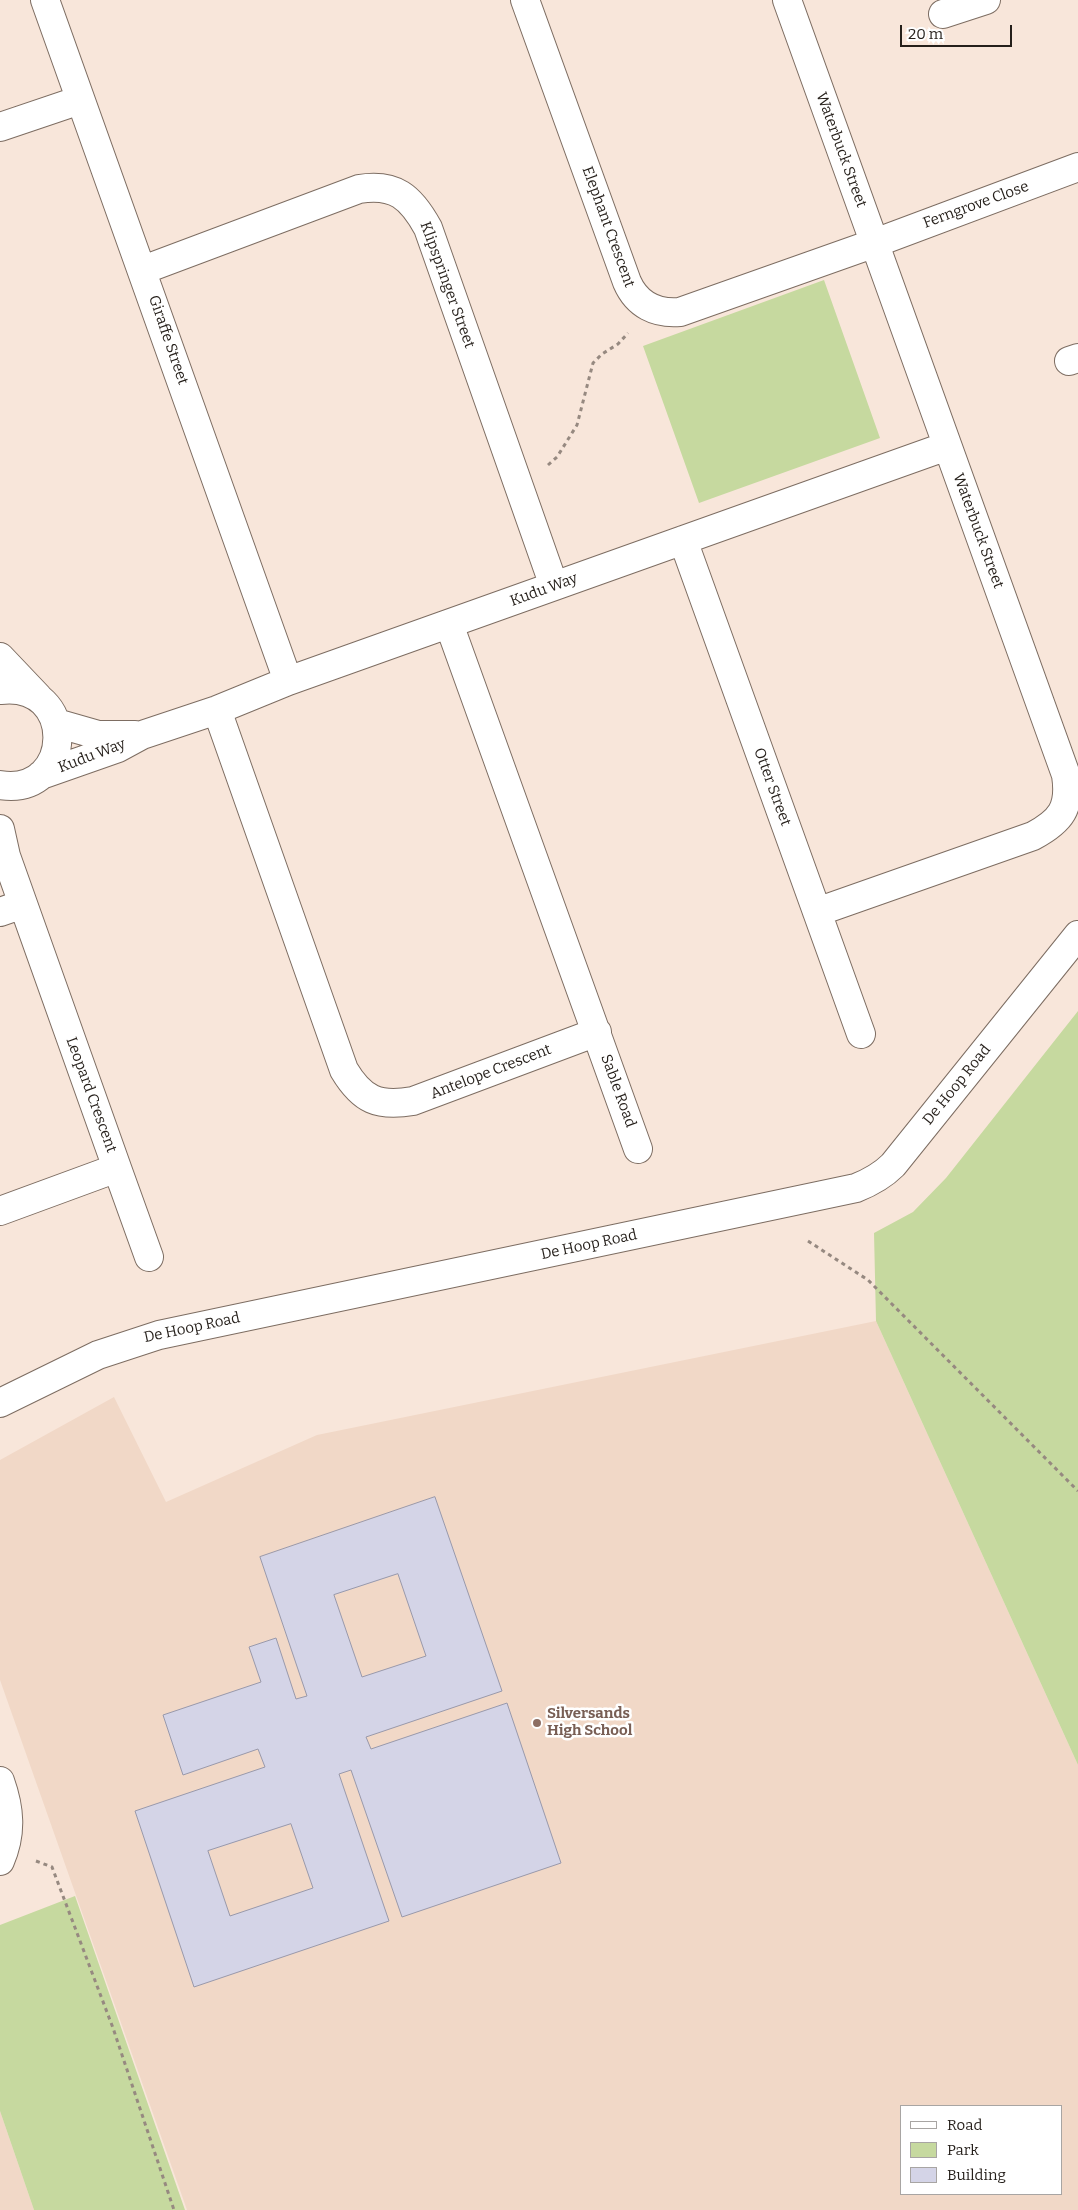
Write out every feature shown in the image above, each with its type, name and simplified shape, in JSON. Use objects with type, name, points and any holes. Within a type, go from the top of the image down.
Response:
[{"type":"street","name":"Giraffe Street","points":[[45,0],[143,270],[288,681]]},
{"type":"street","name":"Elephant Crescent","points":[[525,0],[627,282],[632,293],[650,308]]},
{"type":"street","name":"Waterbuck Street","points":[[787,0],[1066,776],[1066,803],[1054,824],[1033,836],[818,912]]},
{"type":"street","points":[[943,14],[986,0]]},
{"type":"street","points":[[0,127],[80,100]]},
{"type":"street","name":"Ferngrove Close","points":[[875,243],[1078,168]]},
{"type":"street","name":"Klipspringer Street","points":[[143,270],[359,189],[386,187],[400,192],[420,213],[428,228],[554,586]]},
{"type":"street","points":[[650,308],[660,312],[680,312],[875,243]]},
{"type":"street","name":"Kudu Way","points":[[4,787],[27,784],[41,776],[118,748],[142,735],[217,710],[288,681],[947,446]]},
{"type":"street","name":"Otter Street","points":[[683,540],[818,912],[860,1034]]},
{"type":"street","points":[[449,624],[597,1032]]},
{"type":"street","points":[[0,657],[49,712],[59,735],[58,746],[49,767],[41,776]]},
{"type":"street","name":"Kudu Way","points":[[0,690],[22,690],[33,694],[49,712],[98,735],[142,735]]},
{"type":"street","name":"Antelope Crescent","points":[[217,710],[344,1070],[353,1084],[362,1093],[374,1101],[388,1104],[413,1101],[597,1032]]},
{"type":"street","name":"Leopard Crescent","points":[[0,1211],[117,1168],[12,908],[0,830],[4,787]]},
{"type":"street","name":"De Hoop Road","points":[[0,1403],[98,1355],[159,1335],[856,1188],[867,1184],[894,1165],[1078,935]]},
{"type":"street","name":"Sable Road","points":[[597,1032],[638,1149]]},
{"type":"street","points":[[117,1168],[149,1257]]},
{"type":"street","points":[[0,1781],[9,1812],[9,1830],[6,1848],[0,1861]]},
{"type":"path","points":[[520,488],[537,478],[557,457],[569,440],[577,424],[593,363],[602,354],[618,344],[650,308]]},
{"type":"path","points":[[808,1241],[868,1280],[1078,1491]]},
{"type":"path","points":[[29,1858],[52,1867],[113,2028],[174,2210]]},
{"type":"shaded area","name":"Silversands High School","points":[[876,1321],[1078,1765],[1078,2210],[187,2210],[0,1680],[0,1460],[114,1397],[166,1502],[317,1435]]},
{"type":"shaded area","points":[[0,2111],[34,2210],[0,2210]]},
{"type":"green space","points":[[824,280],[880,438],[699,503],[643,346]]},
{"type":"green space","points":[[1078,1011],[1078,1765],[876,1321],[874,1233],[913,1212],[946,1178]]},
{"type":"green space","points":[[75,1896],[185,2210],[34,2210],[0,2111],[0,1925]]},
{"type":"building","points":[[435,1497],[502,1691],[366,1737],[371,1749],[507,1703],[561,1863],[402,1917],[351,1770],[339,1774],[389,1921],[194,1987],[135,1811],[265,1767],[258,1749],[183,1775],[163,1715],[261,1682],[249,1647],[276,1638],[296,1699],[307,1696],[260,1557]],"holes":[[[398,1574],[426,1656],[362,1677],[334,1595]],[[291,1824],[313,1888],[230,1916],[208,1851]]]},
{"type":"place","name":"Silversands High School","points":[[537,1723]]}]
